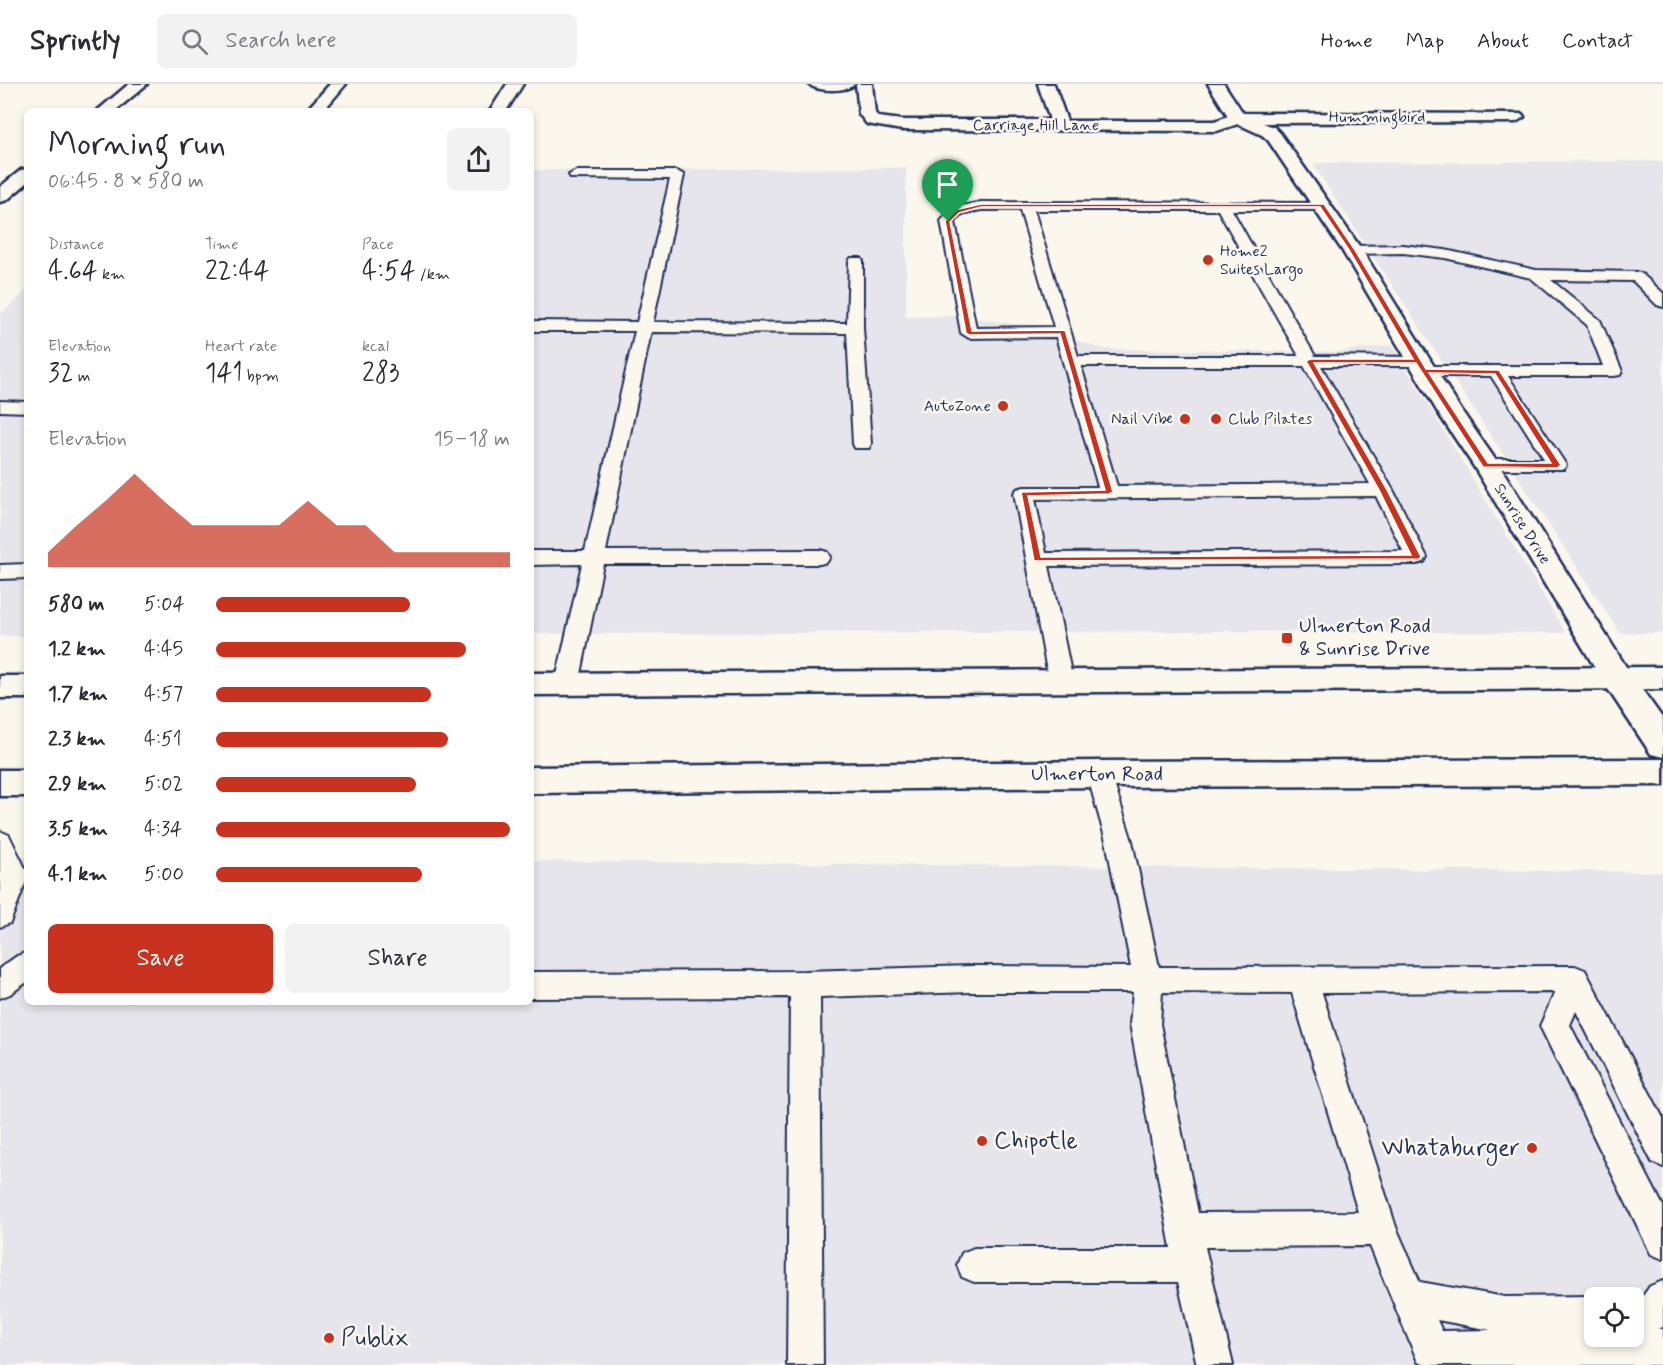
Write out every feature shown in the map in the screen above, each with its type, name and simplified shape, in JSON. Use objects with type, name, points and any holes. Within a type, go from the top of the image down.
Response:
[{"type":"street","points":[[109,108],[139,84]]},
{"type":"street","points":[[317,108],[338,84]]},
{"type":"street","points":[[500,108],[515,84]]},
{"type":"street","points":[[817,84],[847,84]]},
{"type":"street","name":"Carriage Hill Lane","points":[[864,84],[867,114],[873,121],[902,125],[1217,126],[1238,118]]},
{"type":"street","points":[[1046,84],[1060,125]]},
{"type":"street","points":[[1216,84],[1238,118]]},
{"type":"street","name":"Hummingbird","points":[[1238,118],[1516,117]]},
{"type":"street","name":"Sunrise Drive","points":[[1238,118],[1268,131],[1274,137],[1352,250],[1421,366],[1486,465],[1617,678],[1663,745]]},
{"type":"street","points":[[0,196],[24,176]]},
{"type":"street","points":[[534,684],[1663,678]]},
{"type":"street","points":[[0,687],[24,687]]},
{"type":"street","name":"Ulmerton Road","points":[[534,780],[1099,774],[1663,772]]},
{"type":"street","points":[[0,783],[24,783]]},
{"type":"lane","points":[[567,684],[677,175],[576,175]]},
{"type":"lane","points":[[1063,332],[969,333],[948,221],[957,211],[981,206],[1322,206]]},
{"type":"lane","points":[[1026,206],[1109,492]]},
{"type":"lane","points":[[1223,206],[1248,251]]},
{"type":"lane","points":[[1352,250],[1403,249],[1445,254],[1536,274],[1637,278],[1663,302]]},
{"type":"lane","points":[[856,261],[855,328],[862,444]]},
{"type":"lane","points":[[1037,560],[1416,557],[1383,490],[1260,273]]},
{"type":"lane","points":[[1072,362],[1310,361],[1497,372],[1614,371],[1594,322],[1536,274]]},
{"type":"lane","points":[[534,326],[855,328]]},
{"type":"lane","points":[[1486,465],[1557,465],[1497,372]]},
{"type":"lane","points":[[0,406],[24,407]]},
{"type":"lane","points":[[1062,682],[1024,493],[1383,490]]},
{"type":"lane","points":[[534,558],[820,557]]},
{"type":"lane","points":[[0,572],[24,571]]},
{"type":"lane","points":[[1099,774],[1119,841],[1148,981],[1145,1024],[1184,1230],[1215,1365]]},
{"type":"lane","points":[[0,842],[15,875],[0,915]]},
{"type":"lane","points":[[0,986],[24,967]]},
{"type":"lane","points":[[534,986],[804,984],[971,979],[1148,981],[1575,979]]},
{"type":"lane","points":[[1575,979],[1663,1151]]},
{"type":"lane","points":[[1575,979],[1555,1026],[1663,1242]]},
{"type":"lane","points":[[1303,980],[1380,1229],[1431,1349],[1663,1347]]},
{"type":"lane","points":[[804,984],[805,1365]]},
{"type":"lane","points":[[0,986],[24,988]]},
{"type":"lane","points":[[1184,1230],[1380,1229]]},
{"type":"lane","points":[[974,1265],[1192,1265]]},
{"type":"lane","points":[[1408,1298],[1505,1315],[1584,1314]]},
{"type":"lane","points":[[1644,1314],[1651,1314],[1663,1299]]},
{"type":"shaded area","points":[[1663,161],[1663,633],[1620,633],[1312,163]]},
{"type":"shaded area","points":[[906,168],[906,317],[951,316],[990,320],[1031,327],[1105,349],[1338,352],[1392,345],[1566,633],[1227,631],[534,634],[534,170]]},
{"type":"shaded area","points":[[24,293],[24,636],[0,636],[0,315]]},
{"type":"shaded area","points":[[0,857],[24,857],[24,1005],[534,1005],[534,861],[1663,872],[1663,1365],[0,1365]]},
{"type":"place","name":"Home2 Suites Largo","points":[[1208,260]]},
{"type":"place","name":"AutoZone","points":[[1003,406]]},
{"type":"place","name":"Nail Vibe","points":[[1185,419]]},
{"type":"place","name":"Club Pilates","points":[[1216,419]]},
{"type":"place","name":"Ulmerton Road & Sunrise Drive","points":[[1287,638]]},
{"type":"place","name":"Chipotle","points":[[982,1141]]},
{"type":"place","name":"Whataburger","points":[[1532,1148]]},
{"type":"place","name":"Publix","points":[[329,1338]]},
{"type":"route","points":[[948,221],[957,211],[981,206],[1322,206],[1352,250],[1424,371],[1497,372],[1557,465],[1486,465],[1449,411],[1424,371],[1418,361],[1310,361],[1383,490],[1416,557],[1037,560],[1024,493],[1109,492],[1063,332],[969,333],[948,221]]}]
